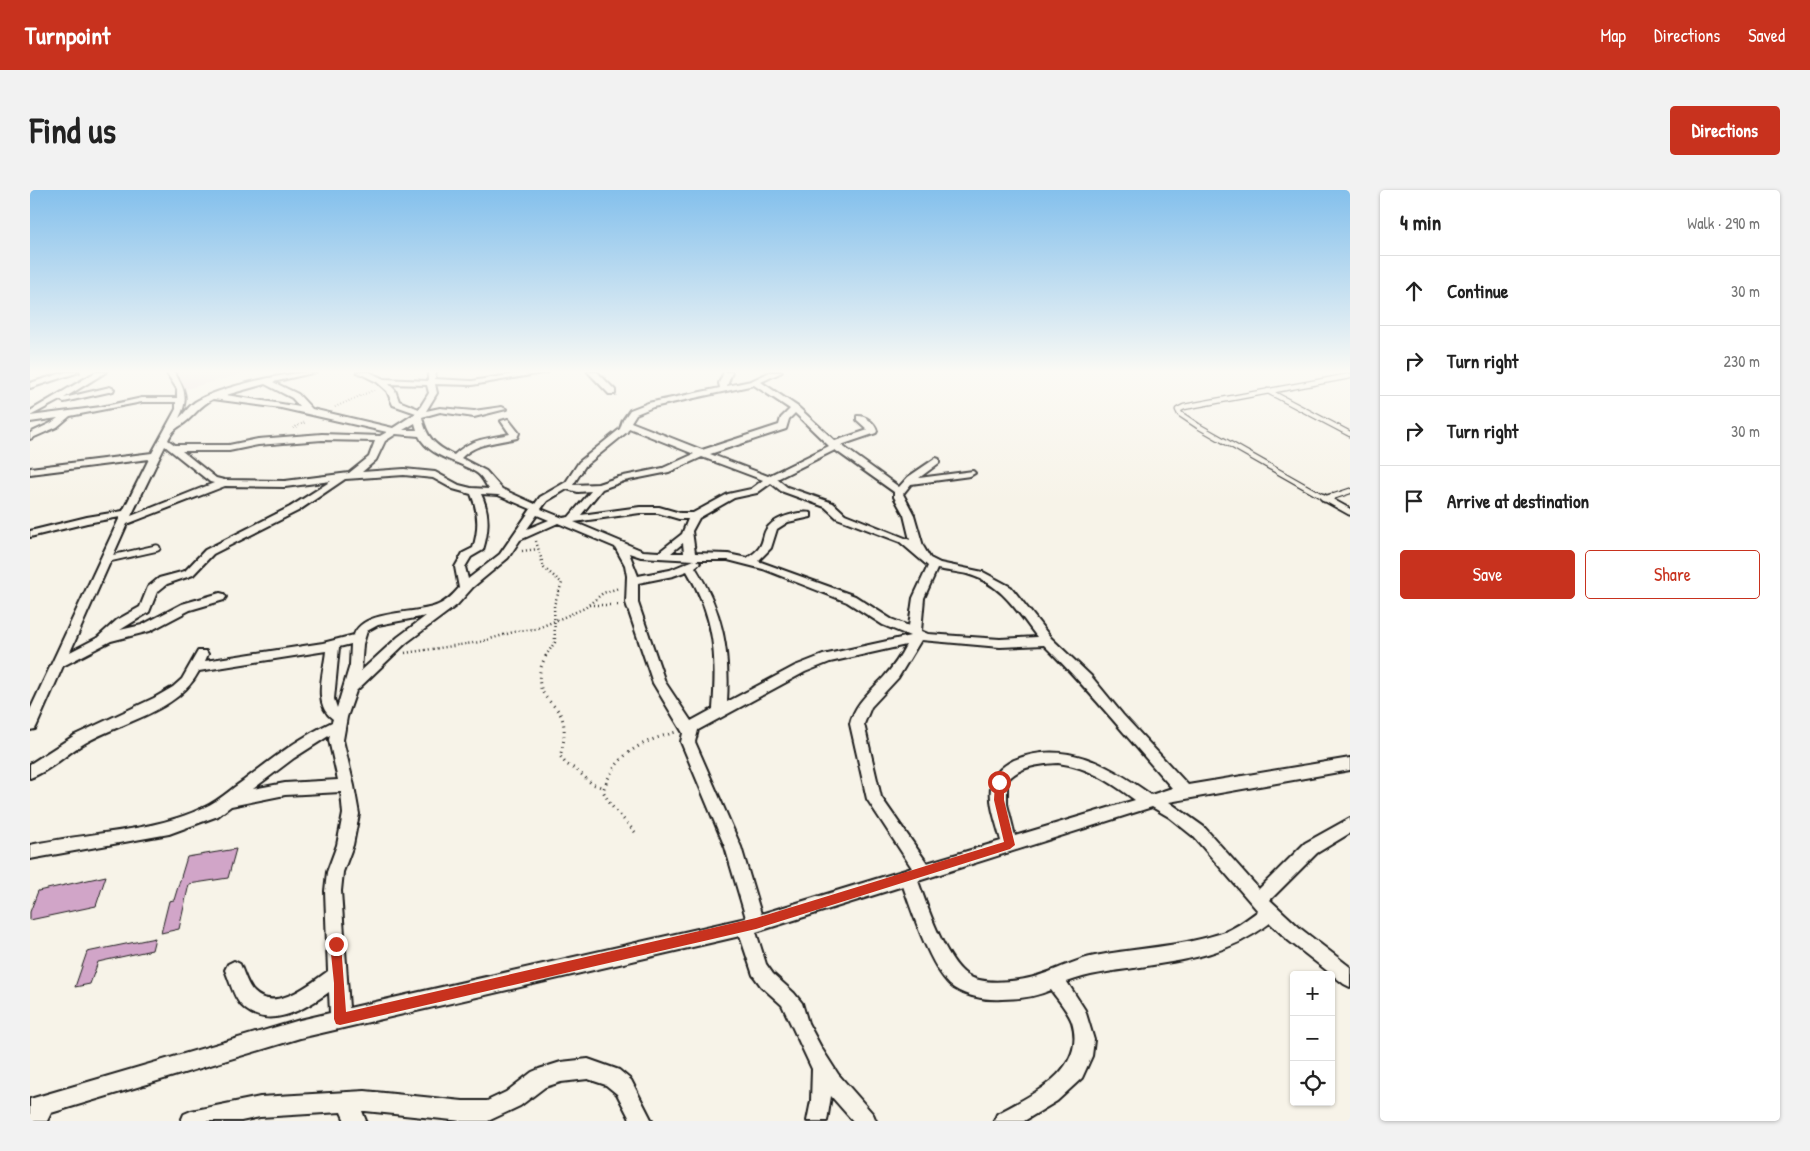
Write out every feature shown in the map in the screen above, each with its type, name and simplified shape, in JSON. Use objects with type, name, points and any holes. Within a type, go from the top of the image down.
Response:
[{"type":"street","points":[[30,419],[50,415]]},
{"type":"street","points":[[30,436],[54,425],[66,415]]},
{"type":"street","points":[[30,725],[155,455],[177,415]]},
{"type":"street","points":[[170,428],[187,415]]},
{"type":"street","points":[[321,415],[352,421],[392,432],[421,433]]},
{"type":"street","points":[[100,642],[121,623],[145,609],[152,590],[164,581],[189,573],[209,552],[294,509],[368,464],[382,439],[418,415]]},
{"type":"street","points":[[419,415],[421,433],[429,445],[483,473],[493,488],[536,509],[641,554],[689,561],[707,557],[728,558],[766,566],[851,600],[887,622],[927,638],[1000,643],[1047,641]]},
{"type":"street","points":[[351,688],[402,640],[438,615],[504,556],[543,499],[566,486],[582,464],[624,430],[630,415]]},
{"type":"street","points":[[566,486],[578,489],[599,487],[622,479],[666,470],[700,454],[783,427],[784,418],[787,415]]},
{"type":"street","points":[[802,415],[835,445],[900,492]]},
{"type":"street","points":[[515,539],[529,531],[565,520],[640,510],[659,510],[688,517],[695,516],[724,499],[754,491],[770,479],[835,445],[872,431],[872,427],[860,418]]},
{"type":"street","points":[[440,477],[465,449],[476,443],[514,436],[515,433],[506,421]]},
{"type":"street","points":[[626,424],[680,444],[700,454],[770,479],[784,489],[829,505],[841,516],[904,540],[928,562],[934,565],[970,571],[999,584],[1007,590],[1047,641],[1086,679],[1118,719],[1185,792]]},
{"type":"street","points":[[174,448],[229,448],[258,442],[308,437],[382,439]]},
{"type":"street","points":[[163,440],[213,480],[224,483],[285,484],[347,476],[404,472],[440,477],[456,487],[475,492],[501,492]]},
{"type":"street","points":[[30,472],[155,455]]},
{"type":"street","points":[[922,555],[913,533],[909,514],[898,494],[908,482],[936,461]]},
{"type":"street","points":[[908,482],[970,474]]},
{"type":"street","points":[[30,534],[87,520],[126,517],[224,483]]},
{"type":"street","points":[[565,520],[599,487]]},
{"type":"street","points":[[465,589],[460,567],[467,555],[478,550],[484,528],[481,505],[475,492]]},
{"type":"street","points":[[748,562],[766,550],[772,528],[776,524],[808,515]]},
{"type":"street","points":[[695,516],[690,524],[688,534],[689,561],[716,624],[722,649],[720,712]]},
{"type":"street","points":[[887,533],[913,533]]},
{"type":"street","points":[[661,556],[688,534]]},
{"type":"street","points":[[620,546],[630,565],[632,603],[659,683],[688,729],[688,742],[733,847],[759,969],[767,980],[792,1005],[800,1026],[831,1081],[866,1121]]},
{"type":"street","points":[[632,581],[674,573],[689,561]]},
{"type":"street","points":[[934,565],[922,583],[918,598],[916,635],[895,673],[882,689],[861,709],[857,716],[856,724],[874,799],[916,874],[920,909],[947,966],[958,980],[977,988],[998,989],[1039,985],[1093,966],[1181,952],[1220,942],[1249,929],[1271,912]]},
{"type":"street","points":[[59,663],[100,642],[146,628],[186,606],[220,597]]},
{"type":"street","points":[[340,1019],[333,891],[335,872],[345,845],[352,814],[336,740],[339,721],[351,688],[356,665],[358,638],[362,630],[374,622],[428,612],[451,603]]},
{"type":"street","points":[[688,729],[800,669],[827,658],[916,635]]},
{"type":"street","points":[[196,667],[333,645],[358,638]]},
{"type":"street","points":[[333,645],[327,699],[330,710],[339,721]]},
{"type":"street","points":[[30,772],[80,739],[159,702],[178,690],[187,682],[202,654]]},
{"type":"street","points":[[30,852],[179,825],[213,811],[307,742],[339,721]]},
{"type":"street","points":[[1010,845],[999,800],[999,782],[1009,769],[1034,759],[1050,758],[1074,759],[1090,764],[1150,801],[1174,812],[1199,832],[1258,900],[1295,935],[1350,978]]},
{"type":"street","points":[[37,1111],[300,1029],[751,925],[1150,801],[1185,792],[1350,764]]},
{"type":"street","points":[[227,801],[285,789],[347,786]]},
{"type":"street","points":[[1258,900],[1277,884],[1312,848],[1350,824]]},
{"type":"street","points":[[234,970],[247,997],[256,1006],[271,1010],[306,996],[339,975]]},
{"type":"street","points":[[1004,1121],[1052,1094],[1076,1071],[1084,1055],[1085,1039],[1081,1021],[1054,979]]},
{"type":"street","points":[[817,1121],[821,1101],[822,1066]]},
{"type":"street","points":[[191,1121],[260,1107],[365,1101],[471,1116],[488,1111],[513,1099],[539,1079],[561,1072],[588,1070],[612,1077],[624,1087],[642,1121]]},
{"type":"street","points":[[346,1102],[356,1121]]},
{"type":"lane","points":[[1182,415],[1350,512]]},
{"type":"lane","points":[[1315,415],[1350,434]]},
{"type":"lane","points":[[1325,499],[1350,491]]},
{"type":"lane","points":[[108,559],[157,548]]},
{"type":"path","points":[[529,531],[538,543],[538,553],[544,569],[562,583],[554,605],[555,642],[540,666],[539,680],[544,695],[556,707],[562,718],[564,744],[560,756],[566,764],[578,770],[592,784],[604,788]]},
{"type":"path","points":[[382,658],[480,642],[517,631],[536,629],[589,605],[602,593],[632,581]]},
{"type":"path","points":[[589,605],[604,606],[632,603]]},
{"type":"path","points":[[635,832],[610,804],[603,791],[605,781],[635,747],[648,740],[688,729]]},
{"type":"building","points":[[236,849],[228,878],[189,884],[179,929],[161,933],[169,901],[174,900],[187,857]]},
{"type":"building","points":[[106,876],[96,906],[30,920],[30,912],[38,891]]},
{"type":"building","points":[[155,938],[152,950],[98,962],[90,984],[75,987],[87,952]]},
{"type":"route","points":[[336,944],[340,983],[340,1019],[756,924],[1010,845],[999,800],[999,782]]}]
